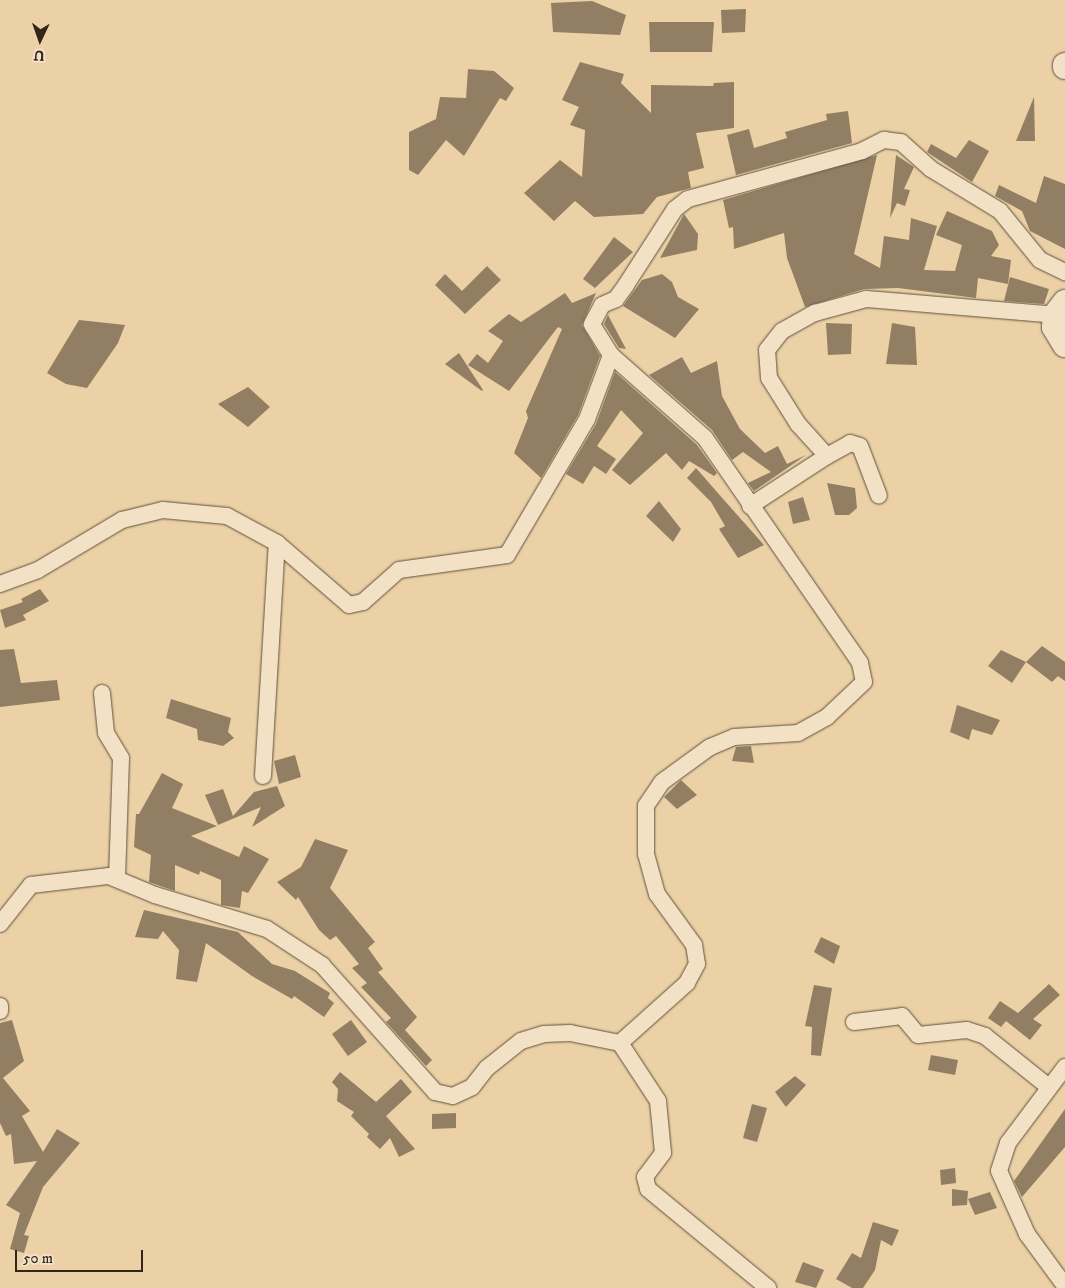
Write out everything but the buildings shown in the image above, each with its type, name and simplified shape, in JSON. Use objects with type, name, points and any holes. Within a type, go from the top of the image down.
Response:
[{"type":"main road","points":[[1060,308],[1054,327],[1065,345]]},
{"type":"street","points":[[620,1043],[687,983],[697,964],[694,945],[657,894],[646,854],[646,806],[662,782],[710,748],[734,737],[798,733],[827,717],[864,682],[860,663],[750,506],[705,438],[611,355],[592,324],[602,305],[616,299],[682,202],[862,151],[884,140],[901,142],[930,169],[1000,211],[1040,260],[1065,272]]},
{"type":"street","points":[[827,456],[798,424],[769,378],[767,350],[782,331],[815,313],[866,299],[1060,308]]},
{"type":"street","points":[[0,584],[38,570],[122,520],[163,510],[227,516],[277,543],[349,605],[357,606],[399,570],[507,555],[586,418],[611,355]]},
{"type":"street","points":[[750,506],[850,442],[860,446],[879,496]]},
{"type":"street","points":[[263,776],[277,543]]},
{"type":"street","points":[[102,693],[106,733],[121,758],[117,878]]},
{"type":"street","points":[[0,924],[31,885],[117,878],[155,895],[237,918],[290,942],[322,965],[435,1092],[462,1094],[521,1041],[544,1034],[570,1033],[620,1043],[658,1101],[663,1153],[645,1177],[648,1189],[768,1288]]},
{"type":"street","points":[[0,1006],[0,1011]]},
{"type":"street","points":[[854,1022],[902,1016],[918,1035],[967,1030],[985,1036],[1049,1087]]},
{"type":"street","points":[[1065,1067],[1008,1143],[999,1171],[1027,1234],[1065,1286]]}]
